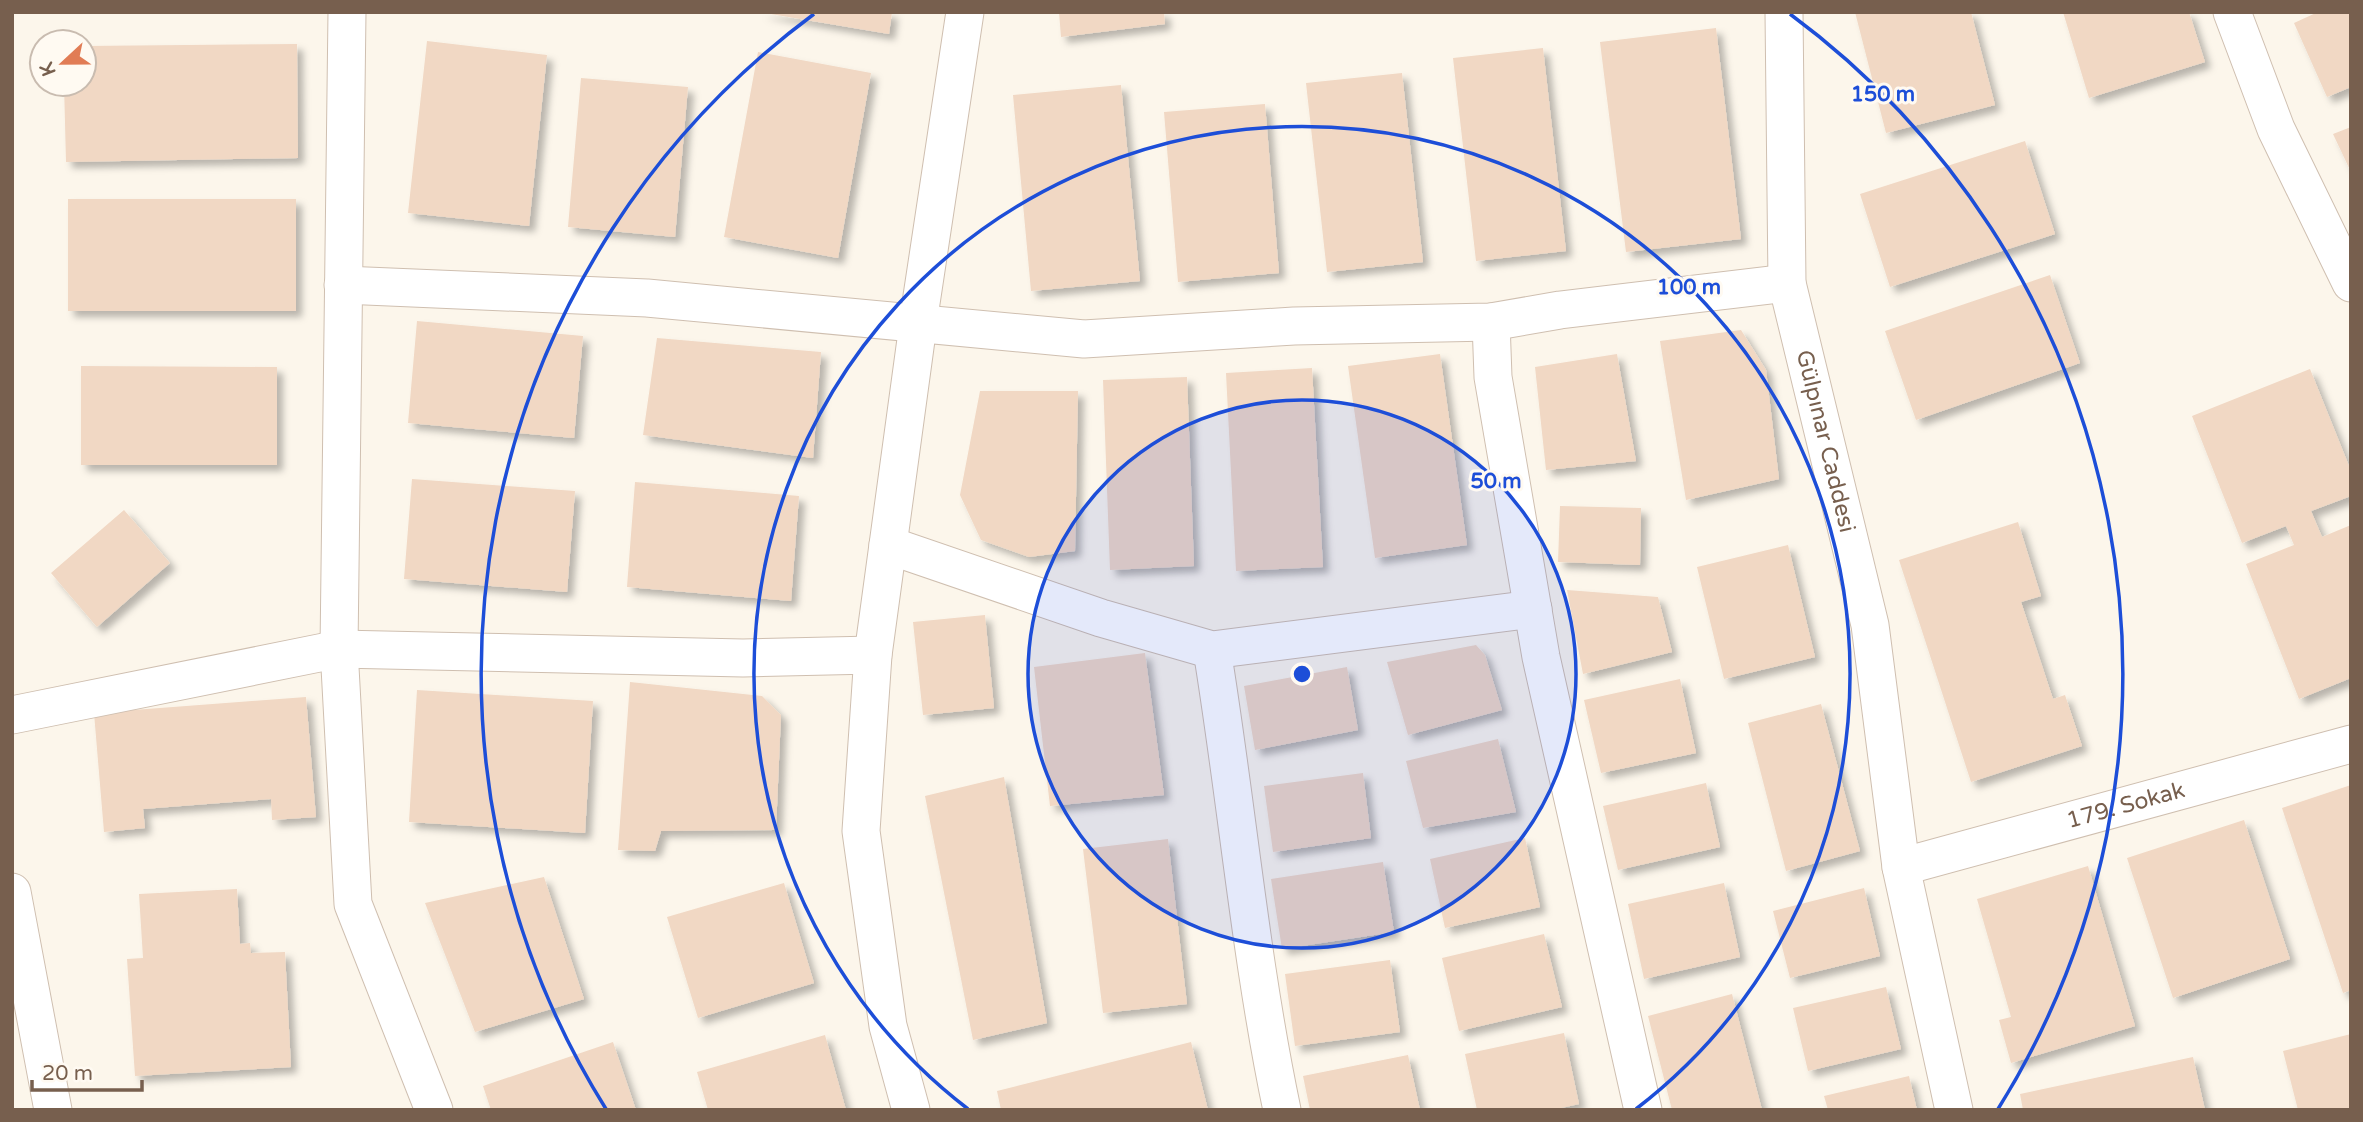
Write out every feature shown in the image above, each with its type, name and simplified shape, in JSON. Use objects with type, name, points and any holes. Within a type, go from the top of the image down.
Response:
[{"type":"street","points":[[347,12],[339,649],[353,904],[434,1110]]},
{"type":"street","points":[[911,1110],[888,1026],[861,831],[873,655],[918,325],[965,12]]},
{"type":"street","name":"Gülpınar Caddesi","points":[[1784,12],[1787,283],[1870,625],[1901,867],[1954,1110]]},
{"type":"street","points":[[2236,13],[2276,130],[2351,283]]},
{"type":"street","points":[[343,285],[647,298],[1084,339],[1294,326],[1491,323],[1560,310],[1787,283]]},
{"type":"street","points":[[1491,323],[1493,377],[1541,657],[1643,1110]]},
{"type":"street","points":[[888,545],[1101,618],[1212,650],[1532,609]]},
{"type":"street","points":[[12,715],[339,649],[744,658],[873,655]]},
{"type":"street","points":[[1212,650],[1226,734],[1264,1026],[1282,1110]]},
{"type":"street","name":"179. Sokak","points":[[1901,867],[2351,744]]},
{"type":"street","points":[[12,891],[54,1110]]},
{"type":"building","points":[[759,12],[892,12],[889,34]]},
{"type":"building","points":[[1059,12],[1164,12],[1165,24],[1061,37]]},
{"type":"building","points":[[1855,12],[1971,12],[1995,105],[1886,133]]},
{"type":"building","points":[[2063,12],[2189,12],[2205,62],[2089,98]]},
{"type":"building","points":[[2318,12],[2351,12],[2351,87],[2327,97],[2294,23]]},
{"type":"building","points":[[1716,28],[1741,239],[1626,252],[1600,42]]},
{"type":"building","points":[[427,41],[547,55],[529,226],[408,213]]},
{"type":"building","points":[[297,44],[298,158],[66,162],[64,98],[98,98],[98,46]]},
{"type":"building","points":[[1543,48],[1566,251],[1476,261],[1453,58]]},
{"type":"building","points":[[758,52],[871,73],[838,258],[724,237]]},
{"type":"building","points":[[1402,73],[1423,262],[1327,272],[1306,83]]},
{"type":"building","points":[[581,78],[688,87],[675,237],[568,227]]},
{"type":"building","points":[[1121,85],[1140,281],[1031,291],[1013,95]]},
{"type":"building","points":[[1265,104],[1279,273],[1178,282],[1164,112]]},
{"type":"building","points":[[2351,127],[2351,172],[2333,134]]},
{"type":"building","points":[[2025,141],[2055,234],[1890,287],[1860,194]]},
{"type":"building","points":[[68,199],[296,199],[296,311],[68,311]]},
{"type":"building","points":[[2050,275],[2080,363],[1916,420],[1885,331]]},
{"type":"building","points":[[417,321],[583,336],[574,438],[408,423]]},
{"type":"building","points":[[1741,330],[1766,370],[1779,479],[1686,500],[1660,341]]},
{"type":"building","points":[[657,338],[821,352],[813,458],[643,435]]},
{"type":"building","points":[[1440,354],[1467,545],[1375,558],[1348,366]]},
{"type":"building","points":[[1617,354],[1636,461],[1546,470],[1535,367]]},
{"type":"building","points":[[81,366],[277,367],[277,465],[81,465]]},
{"type":"building","points":[[1312,368],[1323,567],[1236,571],[1226,373]]},
{"type":"building","points":[[2310,369],[2351,471],[2351,496],[2311,511],[2322,537],[2351,525],[2351,678],[2299,699],[2246,564],[2294,545],[2286,526],[2242,543],[2192,416]]},
{"type":"building","points":[[1187,377],[1194,566],[1110,570],[1103,380]]},
{"type":"building","points":[[980,391],[1078,391],[1075,551],[1029,557],[981,540],[960,495]]},
{"type":"building","points":[[412,479],[575,491],[567,592],[404,579]]},
{"type":"building","points":[[635,482],[799,496],[791,601],[627,587]]},
{"type":"building","points":[[1560,506],[1641,508],[1640,565],[1558,562]]},
{"type":"building","points":[[124,510],[170,563],[97,627],[51,573]]},
{"type":"building","points":[[2018,522],[2041,596],[2021,602],[2053,699],[2065,695],[2082,746],[1971,782],[1899,560]]},
{"type":"building","points":[[1788,545],[1815,657],[1724,679],[1697,567]]},
{"type":"building","points":[[1567,590],[1658,597],[1672,652],[1583,674]]},
{"type":"building","points":[[985,615],[994,708],[923,715],[913,622]]},
{"type":"building","points":[[1476,645],[1485,655],[1502,710],[1408,735],[1387,662]]},
{"type":"building","points":[[1145,653],[1164,795],[1050,806],[1034,667]]},
{"type":"building","points":[[1347,667],[1358,730],[1255,750],[1244,686]]},
{"type":"building","points":[[1680,679],[1696,753],[1601,773],[1584,700]]},
{"type":"building","points":[[630,682],[762,696],[781,715],[776,830],[661,831],[655,851],[618,850]]},
{"type":"building","points":[[417,690],[593,701],[585,833],[409,822]]},
{"type":"building","points":[[306,697],[316,817],[272,820],[271,799],[143,809],[145,828],[104,832],[94,713]]},
{"type":"building","points":[[1821,704],[1860,851],[1786,871],[1748,723]]},
{"type":"building","points":[[1498,739],[1516,812],[1423,828],[1406,761]]},
{"type":"building","points":[[1363,773],[1371,838],[1273,852],[1264,786]]},
{"type":"building","points":[[1004,777],[1047,1023],[973,1040],[925,796]]},
{"type":"building","points":[[1706,783],[1720,847],[1618,870],[1603,806]]},
{"type":"building","points":[[2351,785],[2351,990],[2343,993],[2282,808]]},
{"type":"building","points":[[2244,820],[2290,959],[2173,998],[2127,858]]},
{"type":"building","points":[[1525,838],[1540,907],[1445,928],[1430,859]]},
{"type":"building","points":[[1168,839],[1187,1004],[1103,1013],[1083,849]]},
{"type":"building","points":[[1383,862],[1394,932],[1282,949],[1271,879]]},
{"type":"building","points":[[2088,866],[2135,1026],[2011,1063],[1999,1020],[2011,1017],[1977,899]]},
{"type":"building","points":[[544,877],[584,999],[475,1032],[425,903]]},
{"type":"building","points":[[784,883],[814,983],[698,1018],[667,917]]},
{"type":"building","points":[[1724,883],[1740,957],[1644,979],[1628,904]]},
{"type":"building","points":[[1864,888],[1880,956],[1790,978],[1773,911]]},
{"type":"building","points":[[237,889],[240,944],[250,943],[251,953],[285,952],[291,1067],[135,1076],[127,959],[143,958],[139,894]]},
{"type":"building","points":[[1544,934],[1562,1007],[1459,1031],[1442,958]]},
{"type":"building","points":[[1390,960],[1400,1032],[1295,1046],[1285,974]]},
{"type":"building","points":[[1886,987],[1901,1049],[1808,1071],[1793,1008]]},
{"type":"building","points":[[1732,994],[1762,1110],[1672,1110],[1648,1016]]},
{"type":"building","points":[[1564,1033],[1579,1104],[1552,1110],[1477,1110],[1465,1054]]},
{"type":"building","points":[[2351,1034],[2351,1110],[2298,1110],[2283,1051]]},
{"type":"building","points":[[825,1035],[846,1110],[708,1110],[697,1072]]},
{"type":"building","points":[[613,1042],[636,1110],[491,1110],[483,1086]]},
{"type":"building","points":[[1191,1042],[1208,1110],[1001,1110],[997,1091]]},
{"type":"building","points":[[1408,1055],[1420,1110],[1310,1110],[1303,1076]]},
{"type":"building","points":[[2193,1057],[2205,1110],[2023,1110],[2020,1094]]},
{"type":"building","points":[[1909,1076],[1917,1110],[1828,1110],[1824,1096]]}]
